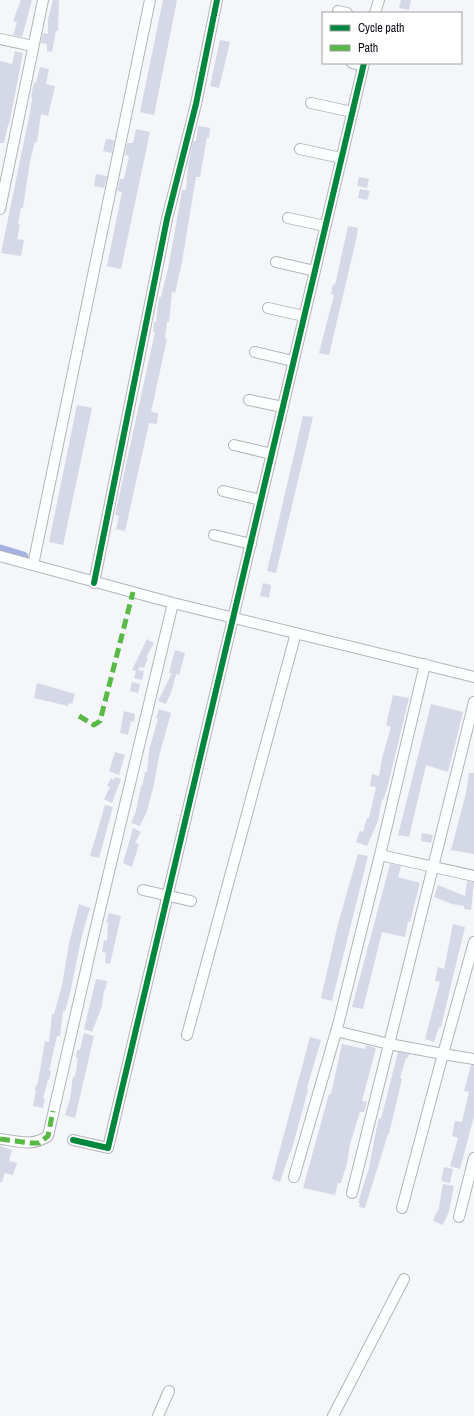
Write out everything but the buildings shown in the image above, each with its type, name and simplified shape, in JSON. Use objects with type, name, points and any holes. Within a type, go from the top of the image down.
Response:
[{"type":"street","points":[[0,209],[43,0]]},
{"type":"street","points":[[33,565],[150,0]]},
{"type":"street","points":[[94,583],[167,219],[196,104],[217,0]]},
{"type":"street","points":[[376,12],[379,0]]},
{"type":"street","points":[[0,39],[33,46]]},
{"type":"street","points":[[73,1140],[108,1148],[364,64]]},
{"type":"street","points":[[311,103],[352,112]]},
{"type":"street","points":[[300,149],[341,158]]},
{"type":"street","points":[[288,218],[325,226]]},
{"type":"street","points":[[276,262],[315,271]]},
{"type":"street","points":[[268,308],[304,316]]},
{"type":"street","points":[[255,352],[294,361]]},
{"type":"street","points":[[249,400],[283,408]]},
{"type":"street","points":[[234,445],[272,454]]},
{"type":"street","points":[[223,491],[261,500]]},
{"type":"street","points":[[214,535],[251,544]]},
{"type":"street","points":[[0,556],[94,583],[172,603],[474,677]]},
{"type":"street","points":[[0,1139],[39,1143],[48,1136],[172,603]]},
{"type":"street","points":[[187,1035],[296,633]]},
{"type":"street","points":[[294,1177],[336,1031],[380,855],[425,664]]},
{"type":"street","points":[[352,1193],[474,702]]},
{"type":"street","points":[[380,855],[474,876]]},
{"type":"street","points":[[143,890],[191,901]]},
{"type":"street","points":[[402,1208],[474,942]]},
{"type":"street","points":[[336,1031],[389,1044],[474,1060]]},
{"type":"street","points":[[459,1217],[474,1158]]},
{"type":"street","points":[[333,1416],[404,1279]]},
{"type":"street","points":[[158,1416],[169,1390]]},
{"type":"waterway","points":[[0,550],[23,557]]},
{"type":"marked path","points":[[79,716],[94,725],[100,721],[133,592]]},
{"type":"marked path","points":[[0,1139],[39,1143],[48,1136],[53,1111]]},
{"type":"cycle path","points":[[94,583],[167,219],[196,104],[217,0]]},
{"type":"cycle path","points":[[73,1140],[108,1148],[364,64]]}]
